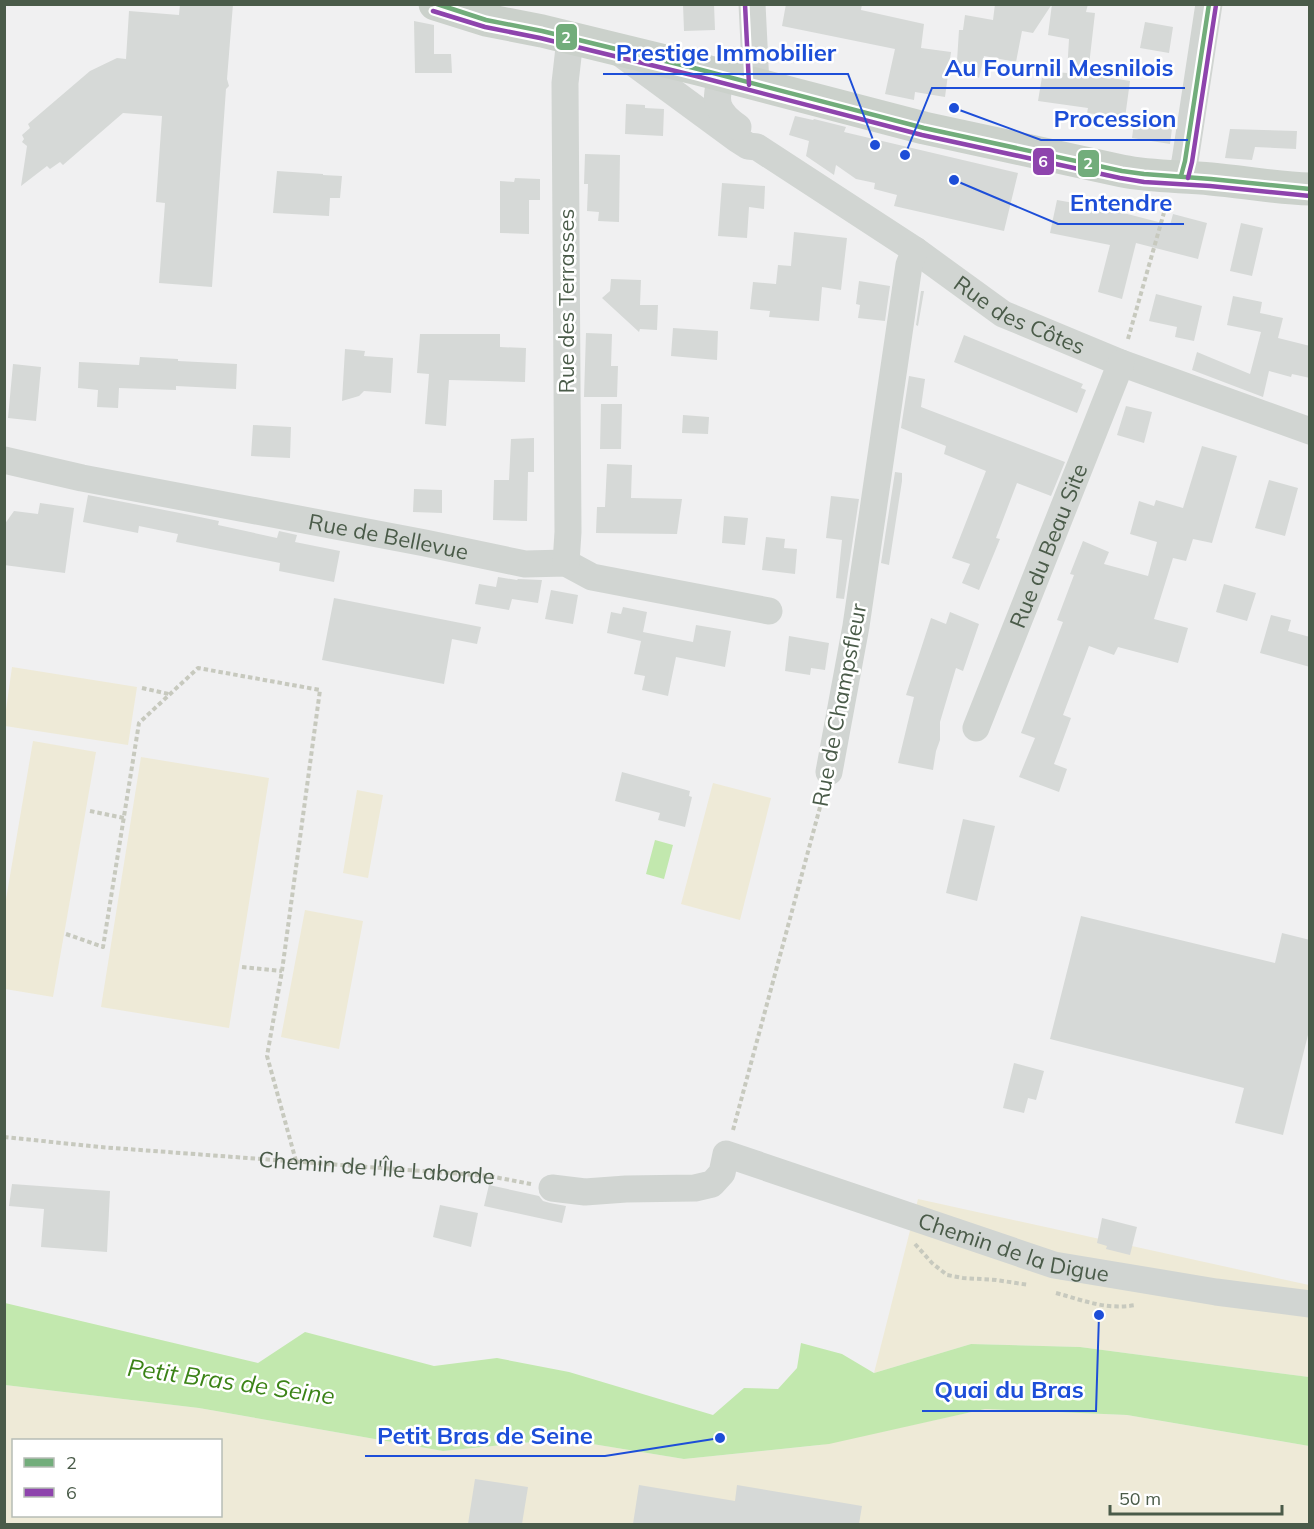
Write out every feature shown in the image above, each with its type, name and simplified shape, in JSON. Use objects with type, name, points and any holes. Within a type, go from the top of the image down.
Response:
[{"type":"main road","points":[[435,4],[486,20],[710,72],[924,128],[1149,176],[1174,188],[1310,189]]},
{"type":"street","points":[[752,4],[756,85]]},
{"type":"street","points":[[1174,188],[1185,161],[1209,4]]},
{"type":"street","name":"Rue des Terrasses","points":[[566,562],[568,532],[565,83],[570,39]]},
{"type":"street","name":"Rue des Côtes","points":[[614,49],[748,146],[758,147],[915,250],[1003,314],[1121,363],[1310,431]]},
{"type":"street","points":[[693,106],[688,93],[689,82],[710,72]]},
{"type":"street","name":"Rue des Côtes","points":[[710,72],[719,110],[730,122],[753,138],[758,147]]},
{"type":"street","name":"Rue de Champsfleur","points":[[829,772],[856,626],[909,265],[915,250]]},
{"type":"street","name":"Rue du Beau Site","points":[[976,728],[1121,363]]},
{"type":"street","name":"Rue de Bellevue","points":[[4,460],[82,478],[525,564],[566,562]]},
{"type":"street","points":[[566,562],[592,577],[769,611]]},
{"type":"street","points":[[552,1188],[585,1192],[695,1188],[711,1184],[722,1173],[726,1154]]},
{"type":"street","name":"Chemin de la Digue","points":[[726,1154],[1054,1265],[1216,1292],[1310,1304]]},
{"type":"path","points":[[1121,363],[1174,188]]},
{"type":"path","points":[[66,934],[103,947],[139,723],[169,694],[198,668],[320,690],[282,971],[267,1056],[296,1161]]},
{"type":"path","points":[[142,688],[169,694]]},
{"type":"path","name":"Rue de Champsfleur","points":[[726,1154],[829,772]]},
{"type":"path","points":[[90,811],[124,818]]},
{"type":"path","points":[[242,967],[282,971]]},
{"type":"path","name":"Chemin de l'Île Laborde","points":[[4,1137],[100,1147],[489,1176],[552,1188]]},
{"type":"shaded area","points":[[12,667],[137,687],[128,745],[5,726]]},
{"type":"shaded area","points":[[33,741],[96,752],[53,997],[5,989],[5,905]]},
{"type":"shaded area","points":[[141,757],[269,778],[229,1028],[101,1007]]},
{"type":"shaded area","points":[[713,783],[771,798],[740,920],[681,904]]},
{"type":"shaded area","points":[[357,790],[383,795],[368,878],[343,873]]},
{"type":"shaded area","points":[[305,910],[363,921],[339,1049],[281,1037]]},
{"type":"shaded area","points":[[918,1199],[1309,1285],[1309,1377],[1080,1347],[971,1344],[874,1373]]},
{"type":"shaded area","points":[[5,1385],[199,1408],[443,1451],[562,1439],[684,1459],[820,1445],[985,1409],[1127,1415],[1309,1446],[1309,1524],[5,1524]]},
{"type":"water","points":[[655,840],[673,845],[664,879],[646,874]]},
{"type":"water","points":[[5,1303],[258,1363],[305,1332],[434,1366],[497,1358],[569,1372],[713,1415],[744,1388],[778,1389],[797,1368],[801,1343],[842,1354],[874,1373],[971,1344],[1080,1347],[1309,1377],[1309,1446],[1127,1415],[985,1409],[829,1444],[684,1459],[562,1439],[443,1451],[199,1408],[5,1385]]},
{"type":"building","points":[[180,4],[233,4],[227,79],[229,86],[226,89],[212,287],[159,283],[165,203],[156,202],[162,116],[123,113],[63,165],[60,162],[50,169],[47,166],[21,186],[27,146],[22,142],[24,139],[22,135],[30,128],[28,124],[90,71],[117,58],[126,59],[129,11],[179,15]]},
{"type":"building","points":[[683,4],[714,4],[715,30],[684,31]]},
{"type":"building","points":[[786,4],[862,4],[861,10],[924,24],[921,48],[951,52],[945,97],[915,92],[914,100],[885,94],[895,49],[782,26]]},
{"type":"building","points":[[995,4],[1052,4],[1033,33],[1022,31],[1016,62],[984,56],[979,78],[957,61],[959,30],[963,30],[965,15],[993,20]]},
{"type":"building","points":[[1052,4],[1088,4],[1086,12],[1095,13],[1088,74],[1130,81],[1125,118],[1087,113],[1088,108],[1038,101],[1043,71],[1067,73],[1069,39],[1048,35]]},
{"type":"building","points":[[414,21],[434,25],[434,54],[451,54],[452,73],[415,73]]},
{"type":"building","points":[[1145,22],[1173,27],[1169,53],[1140,48]]},
{"type":"building","points":[[626,104],[664,109],[663,136],[625,134]]},
{"type":"building","points":[[795,116],[846,127],[844,132],[1018,173],[1004,231],[894,206],[897,195],[874,189],[875,183],[856,179],[836,165],[834,175],[806,156],[809,141],[789,135]]},
{"type":"building","points":[[1135,116],[1173,121],[1170,144],[1132,138]]},
{"type":"building","points":[[1230,129],[1297,131],[1296,149],[1255,147],[1252,160],[1225,158]]},
{"type":"building","points":[[585,154],[620,155],[619,222],[598,221],[599,212],[587,211],[588,184],[584,184]]},
{"type":"building","points":[[277,171],[342,176],[340,198],[330,198],[329,216],[273,213]]},
{"type":"building","points":[[515,178],[540,179],[540,200],[529,200],[529,234],[500,233],[500,181],[514,182]]},
{"type":"building","points":[[722,183],[765,186],[764,209],[749,207],[747,238],[718,236]]},
{"type":"building","points":[[1057,200],[1108,209],[1170,225],[1173,214],[1207,223],[1198,259],[1136,243],[1122,299],[1098,292],[1110,245],[1050,233]]},
{"type":"building","points":[[1241,223],[1263,228],[1252,276],[1230,271]]},
{"type":"building","points":[[794,232],[847,238],[841,290],[822,287],[819,321],[769,317],[770,311],[750,309],[753,282],[776,284],[778,265],[791,266]]},
{"type":"building","points":[[611,279],[641,280],[640,305],[658,305],[657,330],[640,329],[639,332],[602,298],[610,291]]},
{"type":"building","points":[[859,281],[890,286],[885,321],[858,318],[860,305],[856,304]]},
{"type":"building","points":[[921,291],[924,291],[918,326],[916,325]]},
{"type":"building","points":[[1156,294],[1202,306],[1194,341],[1175,337],[1177,327],[1149,321]]},
{"type":"building","points":[[1233,296],[1262,302],[1260,313],[1283,318],[1278,338],[1310,346],[1310,378],[1292,374],[1291,377],[1269,371],[1263,397],[1192,370],[1197,352],[1250,374],[1261,332],[1227,325]]},
{"type":"building","points":[[673,328],[718,331],[717,360],[671,356]]},
{"type":"building","points":[[586,333],[612,334],[611,366],[618,366],[617,397],[584,397]]},
{"type":"building","points":[[420,334],[500,334],[500,347],[526,348],[525,382],[449,380],[446,426],[425,424],[429,374],[417,373]]},
{"type":"building","points":[[964,335],[1083,384],[1081,388],[1086,390],[1077,413],[954,362]]},
{"type":"building","points":[[345,349],[365,351],[364,356],[393,358],[391,393],[364,391],[359,396],[342,401]]},
{"type":"building","points":[[140,357],[237,364],[236,389],[176,386],[176,390],[119,388],[118,408],[97,407],[98,390],[78,388],[79,362],[139,365]]},
{"type":"building","points":[[13,364],[41,367],[36,421],[8,418]]},
{"type":"building","points":[[909,376],[925,379],[921,407],[1065,462],[1051,496],[1017,483],[996,538],[1000,539],[979,590],[962,583],[970,564],[952,558],[986,471],[944,454],[946,446],[901,428]]},
{"type":"building","points":[[601,404],[622,404],[621,449],[600,449]]},
{"type":"building","points":[[1126,406],[1152,412],[1144,443],[1117,435]]},
{"type":"building","points":[[683,415],[709,417],[708,434],[682,433]]},
{"type":"building","points":[[253,425],[291,427],[290,458],[251,456]]},
{"type":"building","points":[[534,438],[534,472],[528,472],[527,521],[493,520],[494,480],[509,480],[511,439]]},
{"type":"building","points":[[1202,446],[1237,456],[1212,543],[1193,539],[1186,561],[1173,558],[1154,619],[1188,628],[1178,663],[1118,647],[1114,655],[1089,646],[1063,715],[1071,718],[1054,764],[1067,769],[1059,792],[1019,777],[1035,738],[1021,733],[1063,622],[1057,620],[1074,575],[1070,574],[1083,541],[1109,552],[1104,564],[1148,576],[1157,542],[1130,534],[1139,501],[1154,506],[1156,500],[1183,508]]},
{"type":"building","points":[[607,464],[632,465],[631,498],[682,499],[677,534],[596,533],[597,507],[605,507]]},
{"type":"building","points":[[895,472],[902,473],[902,481],[889,565],[881,563]]},
{"type":"building","points":[[1269,480],[1298,488],[1285,536],[1255,528]]},
{"type":"building","points":[[414,489],[442,490],[442,513],[413,512]]},
{"type":"building","points":[[88,495],[219,521],[218,525],[277,538],[279,531],[297,535],[295,542],[340,551],[334,582],[279,571],[280,563],[176,542],[178,534],[139,526],[138,533],[83,522]]},
{"type":"building","points":[[831,496],[859,499],[844,599],[836,598],[842,540],[826,538]]},
{"type":"building","points":[[40,503],[74,508],[65,573],[4,565],[4,525],[14,511],[38,514]]},
{"type":"building","points":[[724,516],[748,518],[745,545],[722,543]]},
{"type":"building","points":[[766,537],[785,539],[784,548],[797,549],[795,574],[762,570]]},
{"type":"building","points":[[498,577],[542,580],[538,603],[512,599],[509,610],[475,604],[479,584],[496,587]]},
{"type":"building","points":[[1224,584],[1256,593],[1247,621],[1216,612]]},
{"type":"building","points":[[551,590],[578,595],[573,624],[545,619]]},
{"type":"building","points":[[334,598],[481,627],[477,644],[452,639],[444,684],[322,660]]},
{"type":"building","points":[[623,607],[647,612],[643,632],[693,642],[696,625],[731,631],[725,667],[676,657],[668,696],[642,690],[645,676],[634,674],[641,641],[607,633],[611,612],[621,614]]},
{"type":"building","points":[[950,612],[979,624],[963,671],[956,668],[940,722],[940,740],[933,770],[898,763],[914,697],[906,695],[931,618],[946,624]]},
{"type":"building","points":[[1271,615],[1291,620],[1288,631],[1310,637],[1310,667],[1260,653]]},
{"type":"building","points":[[789,636],[829,643],[825,670],[811,668],[810,675],[785,671]]},
{"type":"building","points":[[622,772],[690,791],[689,796],[692,797],[685,827],[658,820],[660,813],[615,801]]},
{"type":"building","points":[[963,819],[995,826],[977,901],[946,893]]},
{"type":"building","points":[[1081,916],[1275,963],[1282,933],[1310,940],[1310,1027],[1283,1135],[1235,1123],[1244,1088],[1050,1039]]},
{"type":"building","points":[[1014,1063],[1044,1071],[1036,1100],[1028,1098],[1024,1113],[1003,1108]]},
{"type":"building","points":[[12,1184],[110,1191],[107,1252],[41,1247],[44,1209],[9,1206]]},
{"type":"building","points":[[489,1185],[539,1196],[543,1201],[566,1206],[562,1223],[484,1206]]},
{"type":"building","points":[[440,1205],[478,1213],[471,1247],[433,1237]]},
{"type":"building","points":[[1102,1218],[1137,1227],[1130,1255],[1106,1249],[1107,1246],[1097,1243]]},
{"type":"building","points":[[475,1479],[528,1487],[522,1524],[468,1524]]},
{"type":"building","points":[[639,1485],[735,1501],[737,1485],[862,1506],[859,1524],[633,1524]]},
{"type":"transit line","name":"2","points":[[437,4],[486,20],[542,31],[698,69],[924,128],[1122,171],[1310,189]]},
{"type":"transit line","name":"6","points":[[745,4],[749,85]]},
{"type":"transit line","name":"2","points":[[1181,176],[1209,4]]},
{"type":"transit line","name":"6","points":[[1188,178],[1216,5]]},
{"type":"transit line","name":"6","points":[[433,11],[485,27],[696,76],[922,135],[1120,178],[1310,196]]},
{"type":"place","name":"Procession","points":[[954,108]]},
{"type":"place","name":"Prestige Immobilier","points":[[875,145]]},
{"type":"place","name":"Au Fournil Mesnilois","points":[[905,155]]},
{"type":"place","name":"Entendre","points":[[954,180]]},
{"type":"place","name":"Quai du Bras","points":[[1099,1315]]},
{"type":"place","name":"Petit Bras de Seine","points":[[720,1438]]}]
